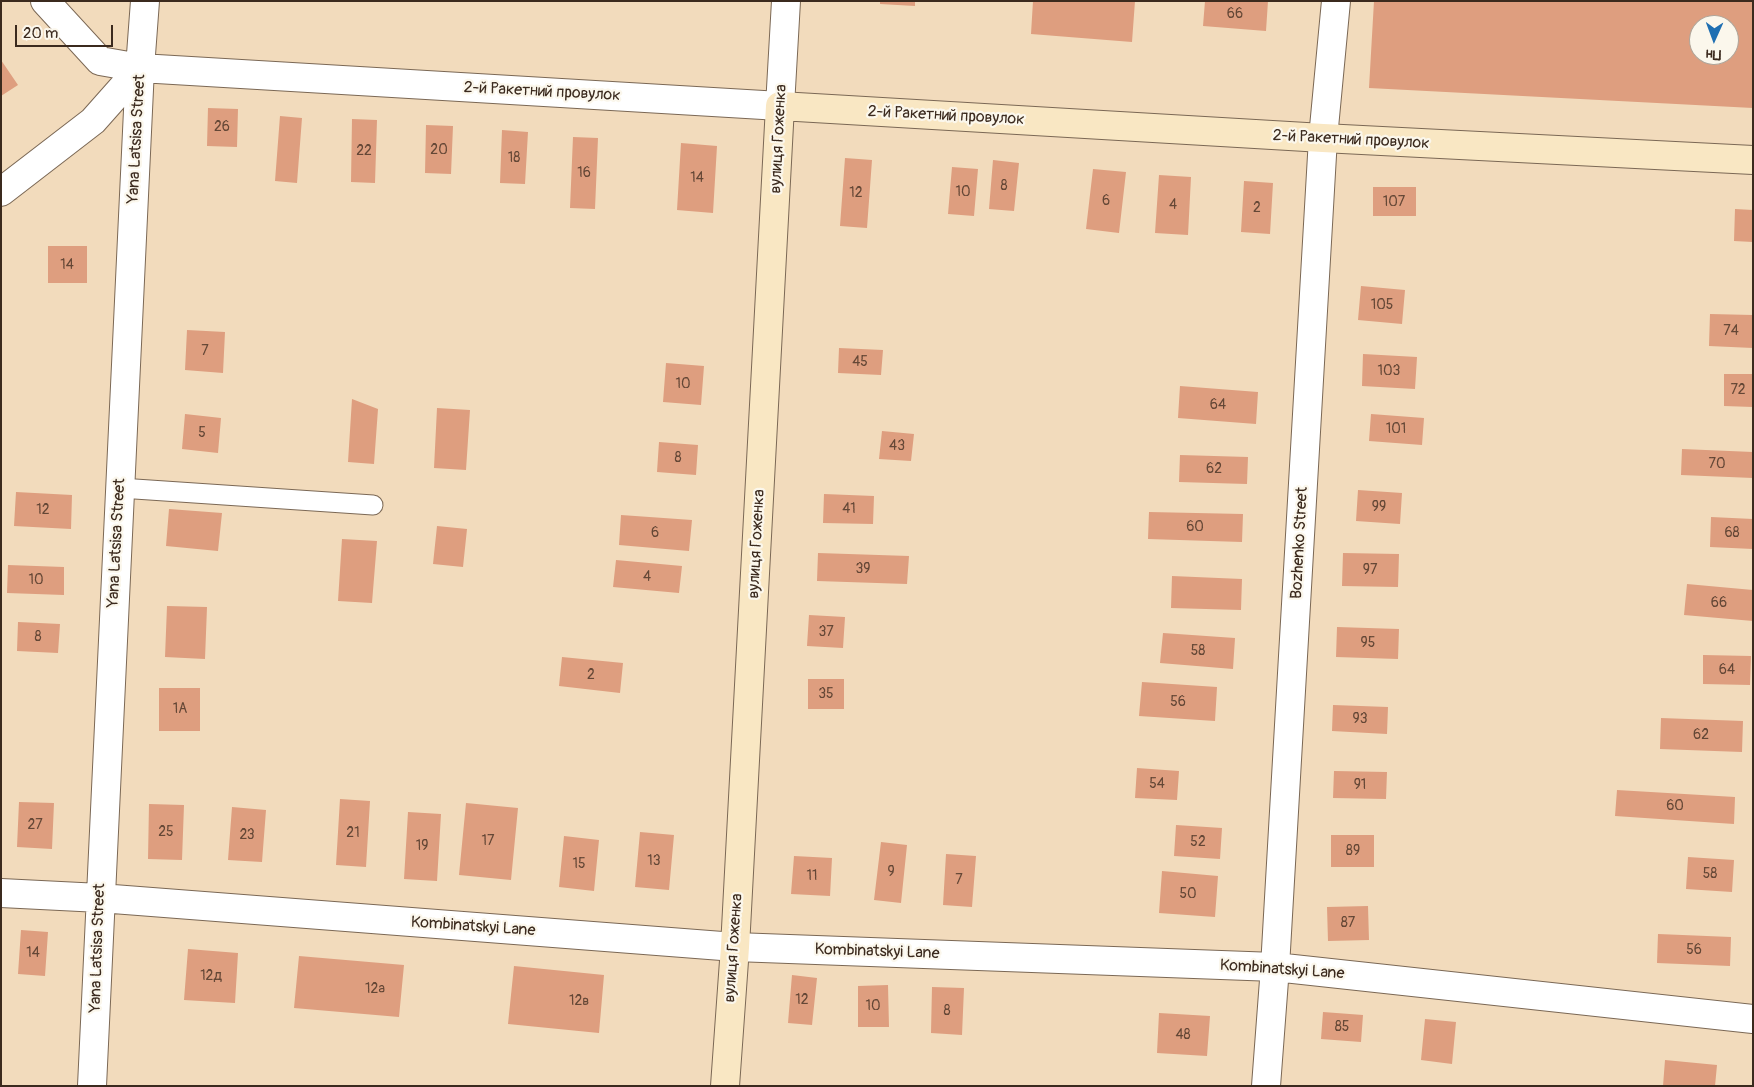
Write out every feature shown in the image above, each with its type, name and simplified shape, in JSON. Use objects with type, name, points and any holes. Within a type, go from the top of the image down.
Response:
[{"type":"street","name":"2-й Ракетний провулок","points":[[45,1],[100,61],[140,68],[1323,138],[1753,160]]},
{"type":"street","name":"Yana Latsisa Street","points":[[92,1086],[140,68],[145,1]]},
{"type":"street","name":"вулиця Гоженка","points":[[725,1086],[735,947],[786,1]]},
{"type":"street","name":"Bozhenko Street","points":[[1266,1086],[1275,968],[1323,138],[1336,1]]},
{"type":"street","points":[[1,192],[93,121],[140,68]]},
{"type":"street","name":"Kombinatskyi Lane","points":[[1,893],[100,898],[735,947],[1275,968],[1753,1018]]},
{"type":"lane","points":[[120,488],[373,505]]},
{"type":"building","points":[[880,1],[915,1],[915,6],[880,4]]},
{"type":"building","points":[[1033,1],[1135,1],[1132,42],[1031,34]]},
{"type":"building","points":[[1205,1],[1268,1],[1266,31],[1203,26]]},
{"type":"building","points":[[1374,1],[1753,1],[1753,108],[1369,88]]},
{"type":"building","points":[[1,60],[18,85],[1,96]]},
{"type":"building","points":[[208,108],[238,109],[237,147],[207,146]]},
{"type":"building","points":[[280,116],[302,118],[297,183],[275,181]]},
{"type":"building","points":[[352,119],[377,120],[375,183],[351,182]]},
{"type":"building","points":[[426,125],[453,126],[451,174],[425,173]]},
{"type":"building","points":[[502,130],[528,132],[525,184],[500,183]]},
{"type":"building","points":[[573,137],[598,138],[595,209],[570,208]]},
{"type":"building","points":[[681,143],[717,146],[713,213],[677,210]]},
{"type":"building","points":[[845,158],[872,160],[867,228],[840,226]]},
{"type":"building","points":[[993,160],[1019,163],[1014,211],[989,209]]},
{"type":"building","points":[[952,167],[978,169],[974,216],[948,214]]},
{"type":"building","points":[[1093,169],[1126,172],[1119,233],[1086,229]]},
{"type":"building","points":[[1159,175],[1191,177],[1188,235],[1155,233]]},
{"type":"building","points":[[1244,181],[1273,183],[1270,234],[1241,232]]},
{"type":"building","points":[[1373,187],[1416,187],[1416,216],[1373,216]]},
{"type":"building","points":[[1735,209],[1753,210],[1753,242],[1734,241]]},
{"type":"building","points":[[48,246],[87,246],[87,283],[48,283]]},
{"type":"building","points":[[1361,286],[1405,290],[1402,324],[1358,320]]},
{"type":"building","points":[[1710,314],[1753,315],[1753,348],[1709,346]]},
{"type":"building","points":[[187,330],[225,332],[223,373],[185,370]]},
{"type":"building","points":[[839,348],[883,350],[881,375],[838,373]]},
{"type":"building","points":[[1363,354],[1417,357],[1415,389],[1362,386]]},
{"type":"building","points":[[666,363],[704,366],[701,405],[663,402]]},
{"type":"building","points":[[1724,374],[1753,374],[1753,407],[1724,406]]},
{"type":"building","points":[[1180,386],[1258,392],[1256,424],[1178,418]]},
{"type":"building","points":[[352,399],[378,409],[374,464],[348,462]]},
{"type":"building","points":[[437,408],[470,410],[466,470],[434,468]]},
{"type":"building","points":[[185,414],[221,418],[218,453],[182,449]]},
{"type":"building","points":[[1371,414],[1424,418],[1422,445],[1369,441]]},
{"type":"building","points":[[882,431],[914,434],[911,461],[879,459]]},
{"type":"building","points":[[659,442],[698,445],[696,475],[657,472]]},
{"type":"building","points":[[1682,449],[1753,452],[1753,478],[1681,475]]},
{"type":"building","points":[[1180,455],[1248,457],[1247,484],[1179,482]]},
{"type":"building","points":[[1358,490],[1402,493],[1400,524],[1356,521]]},
{"type":"building","points":[[16,492],[72,495],[71,529],[14,526]]},
{"type":"building","points":[[824,494],[874,496],[873,524],[823,523]]},
{"type":"building","points":[[169,509],[222,513],[218,551],[166,546]]},
{"type":"building","points":[[1149,512],[1243,514],[1242,542],[1148,539]]},
{"type":"building","points":[[621,515],[692,520],[689,551],[619,545]]},
{"type":"building","points":[[1711,517],[1753,519],[1753,549],[1710,547]]},
{"type":"building","points":[[437,526],[467,529],[463,567],[433,564]]},
{"type":"building","points":[[342,539],[377,541],[372,603],[338,601]]},
{"type":"building","points":[[818,553],[909,556],[907,584],[817,581]]},
{"type":"building","points":[[1343,553],[1399,554],[1398,587],[1342,586]]},
{"type":"building","points":[[616,560],[682,566],[679,593],[613,587]]},
{"type":"building","points":[[8,565],[64,567],[64,595],[7,593]]},
{"type":"building","points":[[1172,576],[1242,579],[1241,610],[1171,608]]},
{"type":"building","points":[[1687,584],[1753,590],[1753,621],[1684,615]]},
{"type":"building","points":[[167,606],[207,607],[205,659],[165,657]]},
{"type":"building","points":[[809,615],[845,617],[843,648],[807,646]]},
{"type":"building","points":[[18,622],[60,624],[58,653],[17,651]]},
{"type":"building","points":[[1337,627],[1399,629],[1398,659],[1336,657]]},
{"type":"building","points":[[1163,633],[1235,638],[1233,669],[1160,663]]},
{"type":"building","points":[[1703,655],[1751,656],[1750,685],[1703,684]]},
{"type":"building","points":[[562,657],[623,663],[620,693],[559,686]]},
{"type":"building","points":[[808,679],[844,679],[844,709],[808,709]]},
{"type":"building","points":[[1142,682],[1217,687],[1215,721],[1139,716]]},
{"type":"building","points":[[159,688],[200,688],[200,731],[159,731]]},
{"type":"building","points":[[1333,705],[1388,707],[1387,734],[1332,731]]},
{"type":"building","points":[[1661,718],[1743,721],[1742,752],[1660,749]]},
{"type":"building","points":[[1137,768],[1179,771],[1177,800],[1135,798]]},
{"type":"building","points":[[1334,771],[1387,772],[1386,799],[1333,798]]},
{"type":"building","points":[[1617,790],[1735,797],[1734,824],[1615,816]]},
{"type":"building","points":[[340,799],[370,801],[366,867],[336,865]]},
{"type":"building","points":[[19,802],[54,803],[52,849],[17,847]]},
{"type":"building","points":[[466,803],[518,808],[511,880],[459,875]]},
{"type":"building","points":[[149,804],[184,805],[182,860],[148,859]]},
{"type":"building","points":[[232,807],[266,810],[262,862],[228,860]]},
{"type":"building","points":[[408,812],[441,814],[437,881],[404,879]]},
{"type":"building","points":[[1176,825],[1222,828],[1220,859],[1174,856]]},
{"type":"building","points":[[640,832],[674,835],[669,890],[635,887]]},
{"type":"building","points":[[1331,835],[1374,835],[1374,867],[1331,867]]},
{"type":"building","points":[[564,836],[599,840],[594,891],[559,887]]},
{"type":"building","points":[[881,842],[907,845],[901,903],[874,900]]},
{"type":"building","points":[[946,854],[976,856],[972,907],[943,905]]},
{"type":"building","points":[[794,856],[832,858],[830,896],[791,894]]},
{"type":"building","points":[[1688,857],[1734,860],[1732,892],[1686,889]]},
{"type":"building","points":[[1162,871],[1218,876],[1215,917],[1159,913]]},
{"type":"building","points":[[1368,906],[1369,940],[1328,941],[1327,907]]},
{"type":"building","points":[[21,930],[48,932],[45,976],[18,974]]},
{"type":"building","points":[[1658,934],[1731,937],[1730,966],[1657,963]]},
{"type":"building","points":[[188,949],[238,953],[235,1003],[184,1000]]},
{"type":"building","points":[[299,956],[404,965],[399,1017],[294,1008]]},
{"type":"building","points":[[514,966],[604,975],[599,1033],[508,1024]]},
{"type":"building","points":[[792,975],[817,978],[812,1025],[788,1023]]},
{"type":"building","points":[[888,985],[889,1027],[858,1027],[858,986]]},
{"type":"building","points":[[932,987],[964,988],[962,1035],[931,1033]]},
{"type":"building","points":[[1323,1012],[1363,1015],[1361,1042],[1321,1039]]},
{"type":"building","points":[[1159,1013],[1210,1016],[1207,1056],[1157,1053]]},
{"type":"building","points":[[1425,1019],[1456,1022],[1452,1064],[1421,1060]]},
{"type":"building","points":[[1665,1060],[1717,1065],[1715,1086],[1663,1086]]}]
